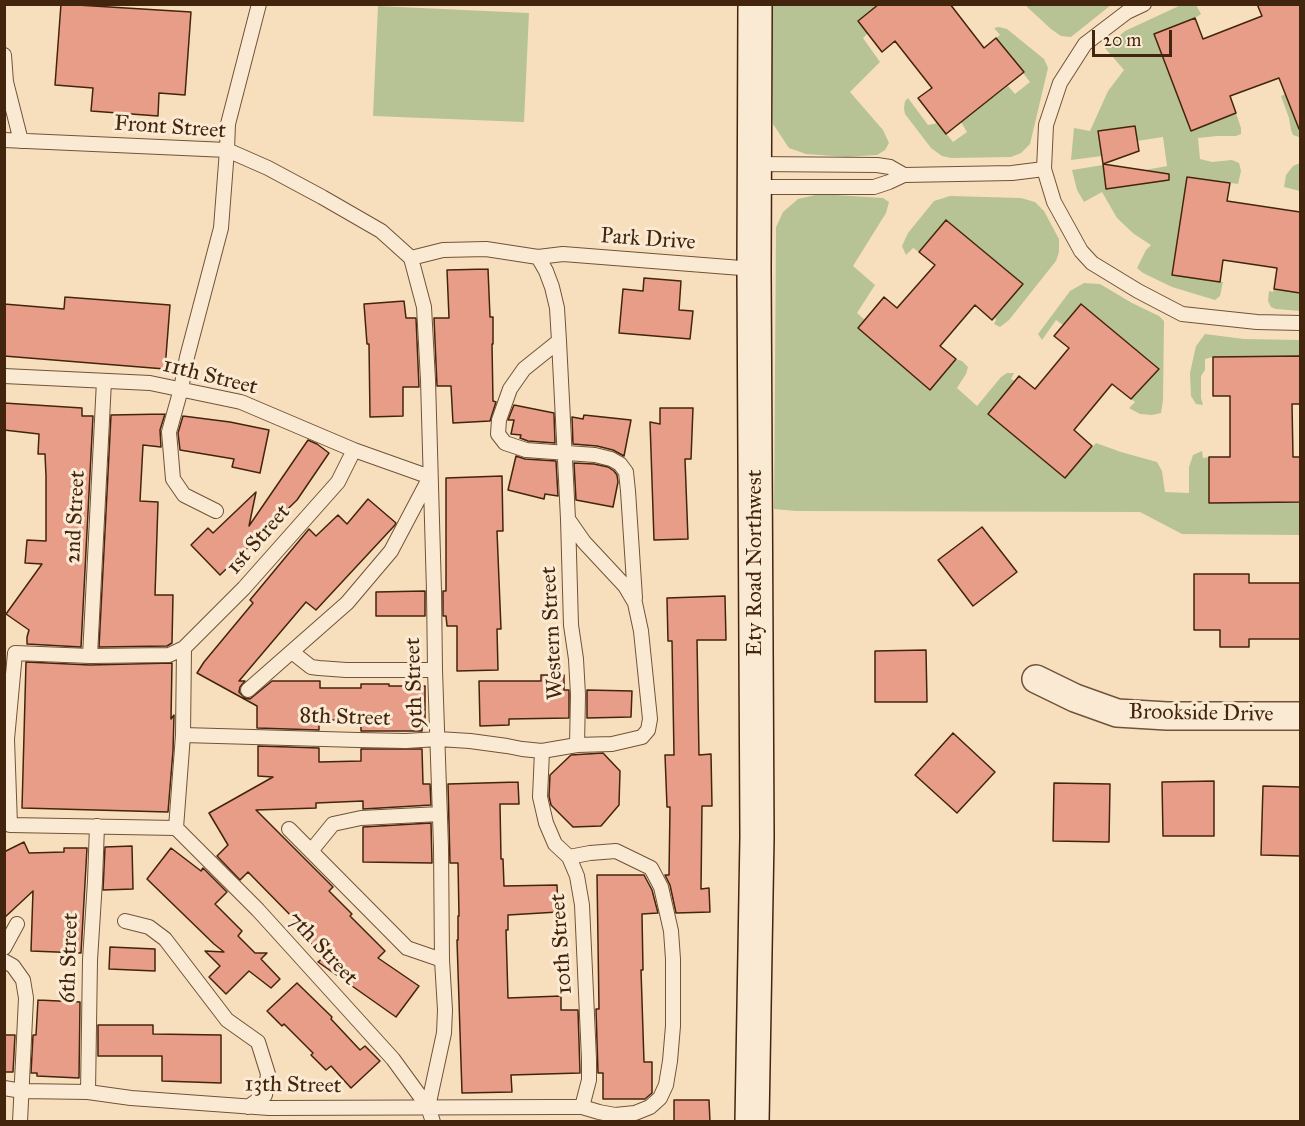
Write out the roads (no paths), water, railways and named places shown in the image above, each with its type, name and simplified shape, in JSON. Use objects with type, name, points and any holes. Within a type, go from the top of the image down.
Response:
[{"type":"street","name":"Ety Road Northwest","points":[[752,1122],[758,837],[754,269],[755,4]]},
{"type":"street","name":"Brookside Drive","points":[[1036,679],[1075,698],[1118,713],[1167,716],[1300,716]]},
{"type":"lane","points":[[216,511],[184,495],[172,479],[169,432],[221,228],[228,124],[259,4]]},
{"type":"lane","points":[[1144,4],[1127,12],[1086,44],[1060,83],[1046,125],[1044,169],[1054,202],[1081,251],[1092,262],[1138,291],[1182,314],[1257,322],[1300,323]]},
{"type":"lane","points":[[4,55],[5,84],[21,141]]},
{"type":"lane","name":"Front Street","points":[[4,140],[227,150],[268,168],[381,231],[411,258]]},
{"type":"lane","points":[[755,175],[877,165],[890,167],[904,175]]},
{"type":"lane","points":[[755,175],[874,187],[904,175],[1012,173],[1044,169]]},
{"type":"lane","points":[[411,258],[443,250],[486,249],[538,257]]},
{"type":"lane","name":"Park Drive","points":[[538,257],[563,254],[754,269]]},
{"type":"lane","name":"Western Street","points":[[538,257],[552,287],[559,341],[571,625],[578,695],[577,745]]},
{"type":"lane","name":"9th Street","points":[[411,258],[424,307],[428,380],[445,1010],[444,1033],[429,1107]]},
{"type":"lane","name":"Western Street","points":[[542,751],[577,745],[630,741],[642,737],[648,730],[650,718],[641,632],[635,603],[626,472],[620,464],[611,459],[595,455],[526,450],[505,443],[498,435],[499,420],[510,389],[524,369],[559,341]]},
{"type":"lane","name":"11th Street","points":[[4,376],[150,383],[241,402],[354,450],[430,477]]},
{"type":"lane","name":"2nd Street","points":[[90,656],[104,381]]},
{"type":"lane","name":"1st Street","points":[[184,648],[244,588],[338,482],[354,450]]},
{"type":"lane","points":[[248,690],[347,603],[391,551],[430,477]]},
{"type":"lane","name":"Western Street","points":[[568,519],[584,542],[625,586],[635,603]]},
{"type":"lane","points":[[184,648],[183,735],[176,828],[7,827],[6,739],[10,649],[90,656],[169,655],[184,648]]},
{"type":"lane","points":[[292,652],[311,667],[346,670],[435,670]]},
{"type":"lane","name":"8th Street","points":[[183,735],[406,741],[438,739],[542,751]]},
{"type":"lane","name":"10th Street","points":[[542,751],[540,797],[546,823],[555,844],[569,857],[577,876],[582,905],[589,1080],[582,1107]]},
{"type":"lane","points":[[311,851],[333,824],[360,818],[440,814]]},
{"type":"lane","name":"6th Street","points":[[88,1092],[90,960],[97,826]]},
{"type":"lane","name":"7th Street","points":[[176,828],[258,910],[350,1010],[393,1059],[429,1107]]},
{"type":"lane","points":[[290,829],[407,948],[442,960]]},
{"type":"lane","points":[[569,857],[616,851],[651,868],[661,887],[667,909],[674,958],[670,1061],[666,1085],[660,1098],[650,1107],[635,1113],[615,1115],[582,1107]]},
{"type":"lane","points":[[125,921],[149,927],[165,939],[227,1020],[258,1042],[268,1074],[265,1095],[248,1107]]},
{"type":"lane","points":[[4,948],[17,924]]},
{"type":"lane","points":[[4,961],[13,966],[23,980],[26,998],[20,1122]]},
{"type":"lane","name":"13th Street","points":[[4,1088],[22,1091],[88,1092],[131,1098],[248,1107],[269,1115],[429,1107],[520,1114],[582,1107]]},
{"type":"lane","points":[[429,1107],[433,1122]]}]
